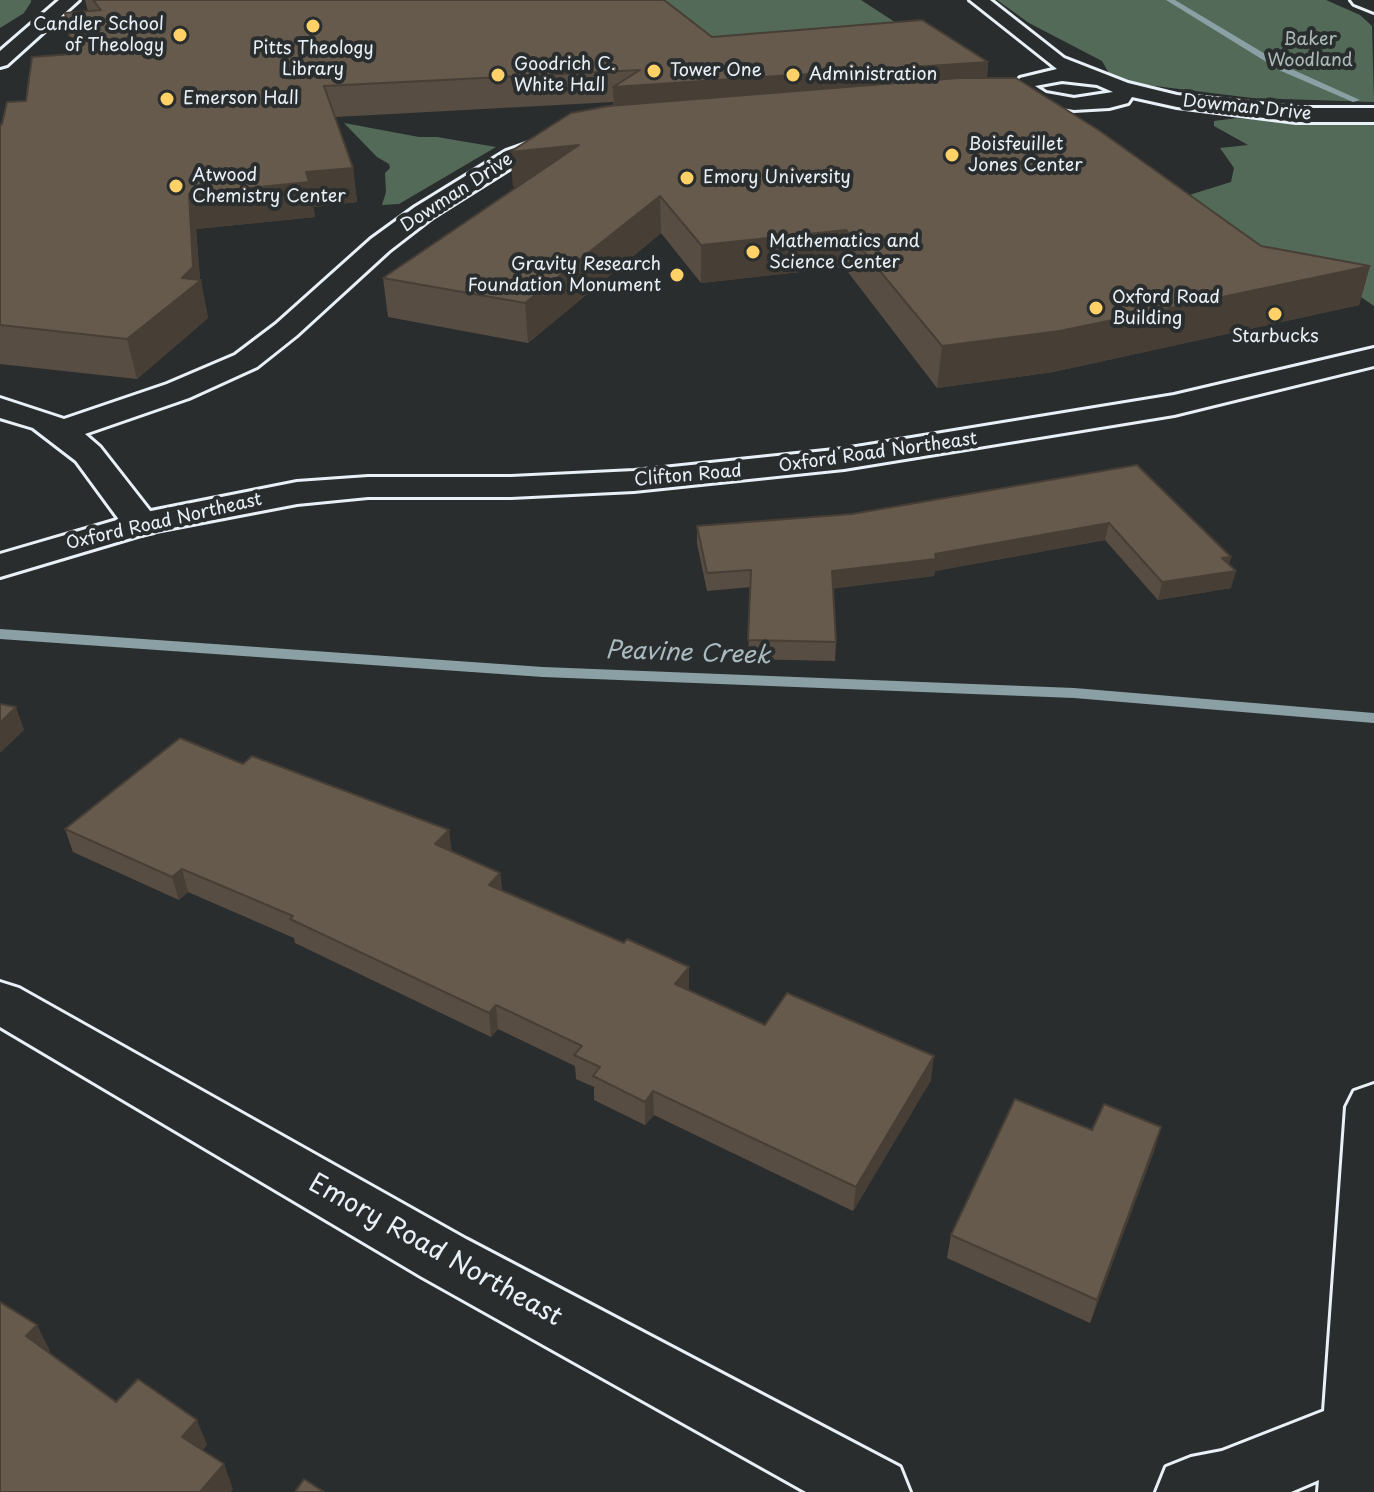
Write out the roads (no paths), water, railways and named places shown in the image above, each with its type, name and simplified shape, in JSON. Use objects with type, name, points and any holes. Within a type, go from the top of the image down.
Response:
[{"type":"street","points":[[0,61],[70,0]]},
{"type":"street","points":[[979,0],[1054,69]]},
{"type":"street","points":[[1360,0],[1374,7]]},
{"type":"street","name":"Dowman Drive","points":[[1122,88],[1124,92],[1120,98],[1102,103],[1047,101],[1011,92],[1054,69],[1177,101],[1296,115],[1374,115]]},
{"type":"street","name":"Dowman Drive","points":[[61,431],[178,391],[246,361],[286,330],[380,245],[424,212],[524,151],[552,140],[596,131]]},
{"type":"street","name":"Oxford Road Northeast","points":[[141,524],[297,493],[368,487],[511,487],[634,481],[923,448],[1174,405],[1374,357]]},
{"type":"street","points":[[0,408],[45,421],[61,431],[88,454],[141,524],[0,566]]},
{"type":"street","name":"Emory Road Northeast","points":[[0,1002],[444,1258],[875,1492]]},
{"type":"street","points":[[1191,1492],[1354,1462],[1374,1107]]},
{"type":"waterway","points":[[1170,0],[1284,69],[1356,100]]},
{"type":"waterway","name":"Peavine Creek","points":[[0,634],[543,672],[1074,693],[1374,718]]},
{"type":"place","name":"Pitts Theology Library","points":[[313,26]]},
{"type":"place","name":"Candler School of Theology","points":[[180,35]]},
{"type":"place","name":"Tower One","points":[[654,71]]},
{"type":"place","name":"Goodrich C. White Hall","points":[[498,75]]},
{"type":"place","name":"Administration","points":[[793,75]]},
{"type":"place","name":"Emerson Hall","points":[[167,99]]},
{"type":"place","name":"Boisfeuillet Jones Center","points":[[952,155]]},
{"type":"place","name":"Emory University","points":[[687,178]]},
{"type":"place","name":"Atwood Chemistry Center","points":[[176,186]]},
{"type":"place","name":"Mathematics and Science Center","points":[[753,252]]},
{"type":"place","name":"Gravity Research Foundation Monument","points":[[677,275]]},
{"type":"place","name":"Oxford Road Building","points":[[1096,308]]},
{"type":"place","name":"Starbucks","points":[[1275,314]]},
{"type":"park label","name":"Baker Woodland","points":[[1310,50]]}]
